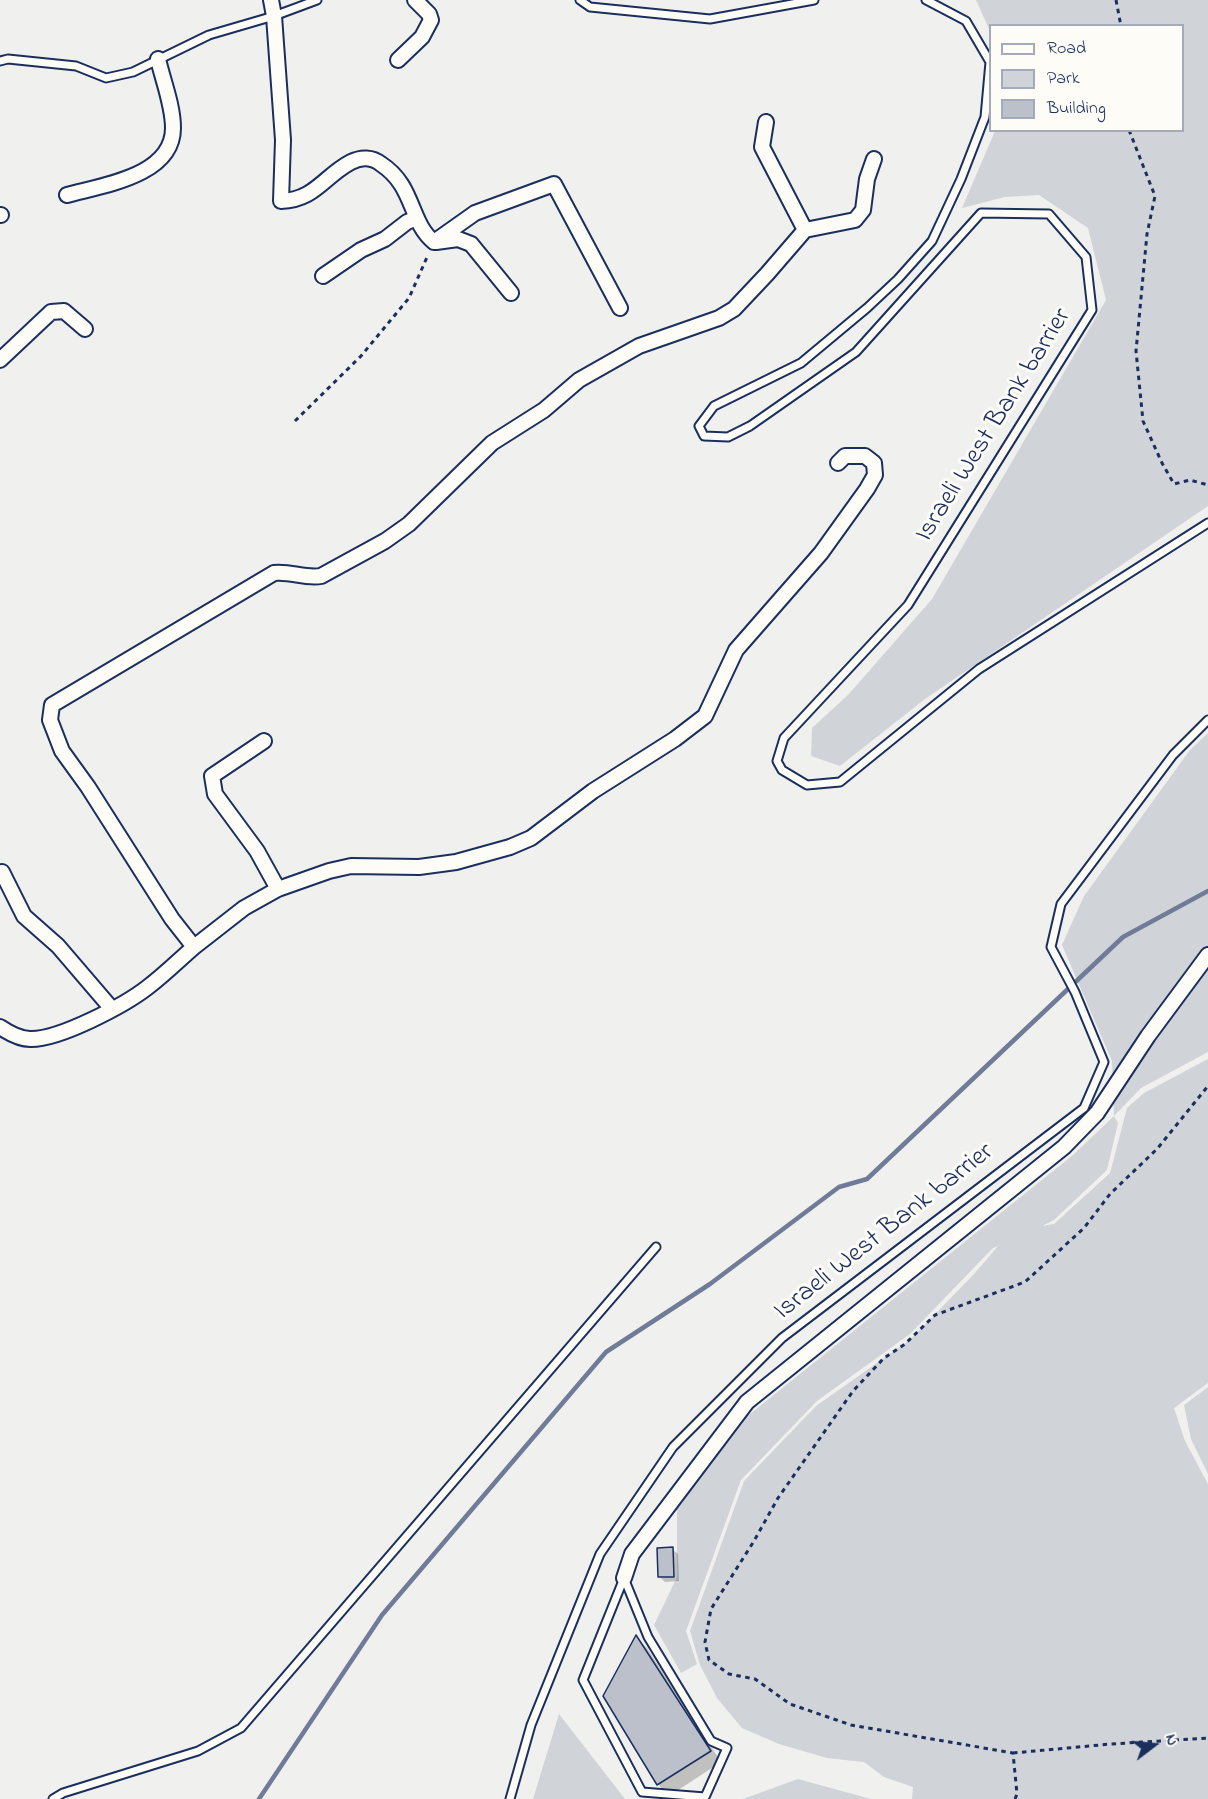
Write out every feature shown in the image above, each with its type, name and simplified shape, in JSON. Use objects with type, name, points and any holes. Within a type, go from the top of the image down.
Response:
[{"type":"street","points":[[271,0],[283,140],[281,201],[308,195],[341,168],[357,159],[368,158],[378,161],[391,170],[402,183],[417,218],[429,238],[434,242],[458,239],[471,244],[511,293]]},
{"type":"street","points":[[398,60],[422,37],[431,20],[429,14],[415,0]]},
{"type":"street","points":[[67,195],[124,180],[145,170],[165,155],[171,144],[173,127],[158,59]]},
{"type":"street","points":[[766,122],[762,147],[806,230]]},
{"type":"street","points":[[194,947],[172,919],[62,751],[50,720],[52,705],[274,573],[287,572],[309,579],[321,576],[386,541],[409,524],[492,443],[544,410],[579,380],[639,346],[719,318],[734,309],[806,230],[855,220],[863,210],[867,179],[874,159]]},
{"type":"street","points":[[434,242],[475,213],[554,184],[620,308]]},
{"type":"street","points":[[323,276],[362,250],[385,239],[407,222],[417,218]]},
{"type":"street","points":[[0,360],[51,312],[64,311],[85,329]]},
{"type":"street","points":[[0,1027],[15,1036],[29,1040],[46,1038],[112,1009],[147,988],[244,908],[278,889],[329,871],[351,866],[419,867],[456,862],[510,847],[531,838],[593,791],[675,739],[705,716],[736,650],[821,553],[847,518],[874,475],[874,463],[865,456],[845,456],[838,463]]},
{"type":"street","points":[[264,741],[212,776],[215,794],[257,851],[278,889]]},
{"type":"street","points":[[2,872],[24,916],[58,946],[112,1009]]},
{"type":"street","points":[[624,1578],[632,1554],[747,1402],[1064,1147],[1097,1113],[1148,1036],[1208,955]]},
{"type":"lane","points":[[0,61],[8,59],[76,66],[106,78],[133,72],[209,35],[274,16],[317,0]]},
{"type":"lane","points":[[580,0],[590,7],[710,19],[814,0]]},
{"type":"lane","name":"Israeli West Bank barrier","points":[[926,0],[966,21],[989,60]]},
{"type":"lane","name":"Israeli West Bank barrier","points":[[989,73],[985,117],[961,179],[932,241],[898,279],[867,308],[801,363],[714,406],[699,426],[704,436],[728,437],[750,426],[856,352],[981,213],[1049,214],[1086,257],[1092,310],[908,605],[784,738],[777,761],[782,770],[807,785],[840,782],[979,669],[1208,523]]},
{"type":"lane","name":"Israeli West Bank barrier","points":[[510,1799],[531,1725],[600,1554],[673,1447],[782,1338],[1084,1108],[1104,1062],[1075,992],[1052,947],[1061,904],[1173,756],[1208,720]]},
{"type":"lane","points":[[53,1799],[63,1792],[198,1751],[240,1728],[656,1247]]},
{"type":"lane","points":[[624,1578],[648,1637],[711,1741],[727,1748],[705,1797],[642,1792],[584,1680],[624,1578]]},
{"type":"path","points":[[1116,0],[1121,24]]},
{"type":"path","points":[[1129,132],[1155,196],[1147,234],[1136,351],[1143,421],[1174,484],[1191,480],[1208,485]]},
{"type":"path","points":[[295,422],[361,356],[409,298],[434,242]]},
{"type":"path","points":[[1208,1086],[1157,1149],[1110,1194],[1084,1228],[1025,1282],[934,1315],[905,1344],[884,1358],[853,1391],[778,1498],[711,1609],[705,1642],[709,1660],[729,1674],[755,1679],[790,1704],[851,1725],[1013,1753],[1208,1738]]},
{"type":"path","points":[[1013,1753],[1017,1794],[1015,1799]]},
{"type":"green space","points":[[976,0],[1208,0],[1208,506],[925,699],[840,766],[811,756],[812,728],[848,695],[932,599],[1106,300],[1088,228],[1039,195],[1005,197],[962,208],[995,132],[1184,132],[1184,24],[989,24],[989,29]]},
{"type":"green space","points":[[1208,733],[1208,1052],[1141,1088],[1114,1116],[1112,1061],[1062,945],[1084,896],[1190,750]]},
{"type":"green space","points":[[1208,1059],[1208,1383],[1174,1408],[1185,1441],[1208,1484],[1208,1799],[912,1799],[913,1787],[884,1777],[864,1762],[827,1758],[779,1744],[742,1728],[717,1698],[700,1665],[690,1631],[744,1481],[816,1406],[911,1339],[998,1246],[993,1248],[910,1334],[817,1401],[741,1480],[686,1631],[697,1664],[681,1673],[654,1625],[677,1577],[677,1507],[740,1422],[1073,1155],[1114,1116],[1118,1123],[1107,1170],[1054,1220],[1042,1226],[1054,1224],[1110,1173],[1127,1108],[1144,1093]]},
{"type":"green space","points":[[1208,1387],[1208,1474],[1191,1439],[1184,1405]]},
{"type":"green space","points":[[559,1714],[625,1799],[533,1799]]},
{"type":"green space","points":[[798,1779],[871,1799],[743,1799]]},
{"type":"building","points":[[673,1547],[674,1577],[658,1577],[657,1548]]},
{"type":"building","points":[[636,1635],[711,1751],[657,1785],[603,1696]]},
{"type":"waterway","points":[[259,1799],[382,1615],[606,1352],[710,1284],[839,1187],[867,1179],[1123,937],[1208,891]]}]
